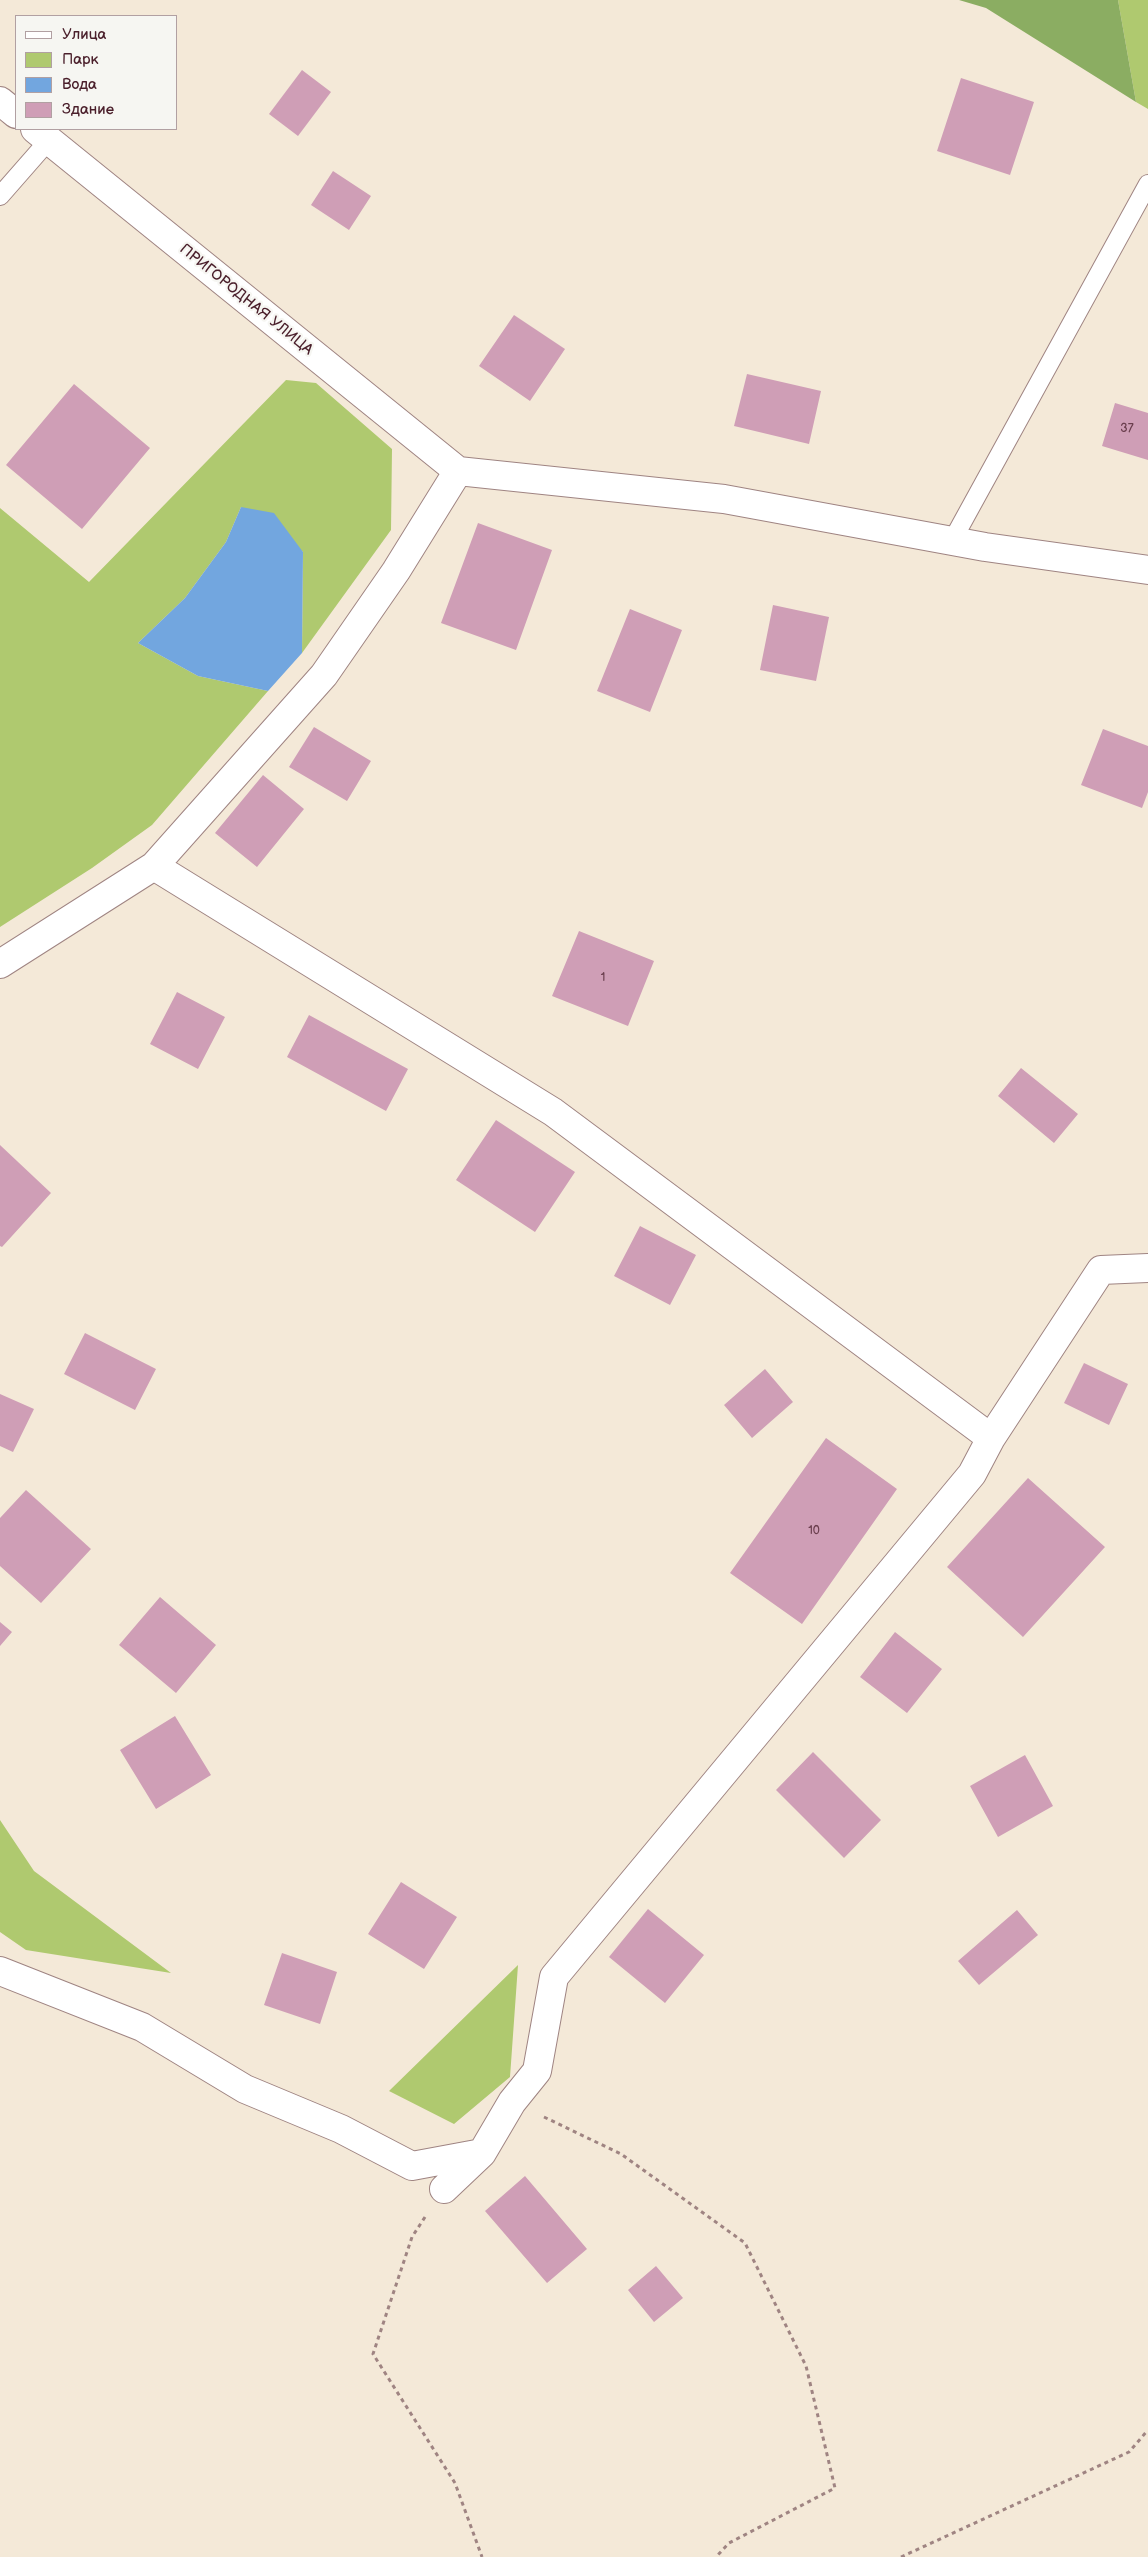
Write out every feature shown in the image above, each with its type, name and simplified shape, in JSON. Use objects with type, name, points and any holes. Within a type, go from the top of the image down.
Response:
[{"type":"street","points":[[0,100],[15,113]]},
{"type":"street","name":"ПРИГОРОДНАЯ УЛИЦА","points":[[42,135],[458,471]]},
{"type":"street","points":[[0,964],[154,866],[324,674],[396,571],[458,471],[724,499],[952,541],[1148,570]]},
{"type":"street","points":[[154,866],[553,1112],[992,1438]]},
{"type":"street","points":[[444,2189],[482,2153],[512,2102],[537,2071],[554,1976],[972,1474],[992,1438],[1101,1270],[1148,1268]]},
{"type":"street","points":[[0,1972],[142,2027],[245,2089],[341,2129],[412,2166],[482,2153]]},
{"type":"lane","points":[[0,196],[42,135]]},
{"type":"lane","points":[[952,541],[1148,184]]},
{"type":"path","points":[[512,2102],[621,2154],[744,2243],[806,2366],[835,2488],[729,2543],[716,2557]]},
{"type":"path","points":[[444,2189],[412,2237],[373,2354],[454,2483],[482,2557]]},
{"type":"path","points":[[901,2557],[1128,2452],[1148,2430]]},
{"type":"green space","points":[[959,0],[1118,0],[1136,102],[986,8]]},
{"type":"green space","points":[[1118,0],[1148,0],[1148,109],[1136,102]]},
{"type":"green space","points":[[286,380],[316,383],[392,449],[391,530],[302,653],[303,552],[241,507],[226,542],[185,598],[138,643],[198,676],[268,691],[152,825],[92,868],[0,927],[0,508],[89,582]]},
{"type":"green space","points":[[0,1820],[34,1871],[171,1973],[26,1950],[0,1932]]},
{"type":"green space","points":[[518,1965],[510,2077],[454,2124],[389,2091]]},
{"type":"water","points":[[241,507],[274,513],[303,552],[302,653],[268,691],[198,676],[138,643],[185,598],[226,542]]},
{"type":"building","points":[[302,70],[331,92],[298,136],[269,114]]},
{"type":"building","points":[[961,78],[1034,102],[1010,175],[937,151]]},
{"type":"building","points":[[333,171],[371,196],[349,230],[311,205]]},
{"type":"building","points":[[514,315],[565,349],[530,401],[479,366]]},
{"type":"building","points":[[747,374],[821,391],[809,444],[734,426]]},
{"type":"building","points":[[74,384],[150,448],[82,529],[6,465]]},
{"type":"building","points":[[1115,403],[1148,413],[1148,460],[1102,446]]},
{"type":"building","points":[[478,523],[552,550],[516,650],[441,623]]},
{"type":"building","points":[[773,605],[829,617],[816,681],[760,670]]},
{"type":"building","points":[[630,609],[682,630],[650,712],[597,691]]},
{"type":"building","points":[[314,727],[371,761],[347,801],[289,767]]},
{"type":"building","points":[[1103,729],[1148,746],[1148,792],[1142,808],[1081,785]]},
{"type":"building","points":[[263,775],[304,809],[257,867],[215,833]]},
{"type":"building","points":[[579,931],[654,961],[628,1026],[552,996]]},
{"type":"building","points":[[177,992],[225,1017],[198,1069],[150,1044]]},
{"type":"building","points":[[309,1015],[408,1069],[386,1111],[287,1057]]},
{"type":"building","points":[[1021,1068],[1078,1114],[1054,1143],[998,1096]]},
{"type":"building","points":[[496,1120],[575,1172],[535,1232],[456,1180]]},
{"type":"building","points":[[0,1145],[51,1193],[2,1247],[0,1246]]},
{"type":"building","points":[[640,1226],[696,1255],[670,1305],[614,1276]]},
{"type":"building","points":[[85,1333],[156,1369],[135,1410],[64,1374]]},
{"type":"building","points":[[1084,1363],[1128,1384],[1109,1425],[1064,1403]]},
{"type":"building","points":[[765,1369],[793,1402],[752,1438],[724,1405]]},
{"type":"building","points":[[0,1394],[34,1409],[13,1452],[0,1446]]},
{"type":"building","points":[[826,1438],[897,1489],[802,1624],[730,1573]]},
{"type":"building","points":[[1028,1478],[1105,1547],[1023,1637],[947,1567]]},
{"type":"building","points":[[26,1490],[91,1549],[41,1603],[0,1566],[0,1518]]},
{"type":"building","points":[[160,1597],[216,1645],[176,1693],[119,1645]]},
{"type":"building","points":[[0,1622],[12,1632],[0,1646]]},
{"type":"building","points":[[895,1632],[942,1669],[907,1713],[860,1677]]},
{"type":"building","points":[[175,1716],[211,1775],[156,1809],[120,1750]]},
{"type":"building","points":[[813,1752],[881,1820],[844,1858],[776,1790]]},
{"type":"building","points":[[1025,1755],[1053,1806],[998,1837],[970,1786]]},
{"type":"building","points":[[401,1882],[457,1917],[424,1969],[368,1934]]},
{"type":"building","points":[[648,1909],[704,1955],[665,2003],[609,1957]]},
{"type":"building","points":[[1017,1910],[1038,1935],[979,1985],[958,1961]]},
{"type":"building","points":[[282,1953],[337,1972],[320,2024],[264,2005]]},
{"type":"building","points":[[525,2176],[587,2249],[547,2283],[485,2211]]},
{"type":"building","points":[[656,2266],[683,2298],[654,2322],[628,2290]]}]
